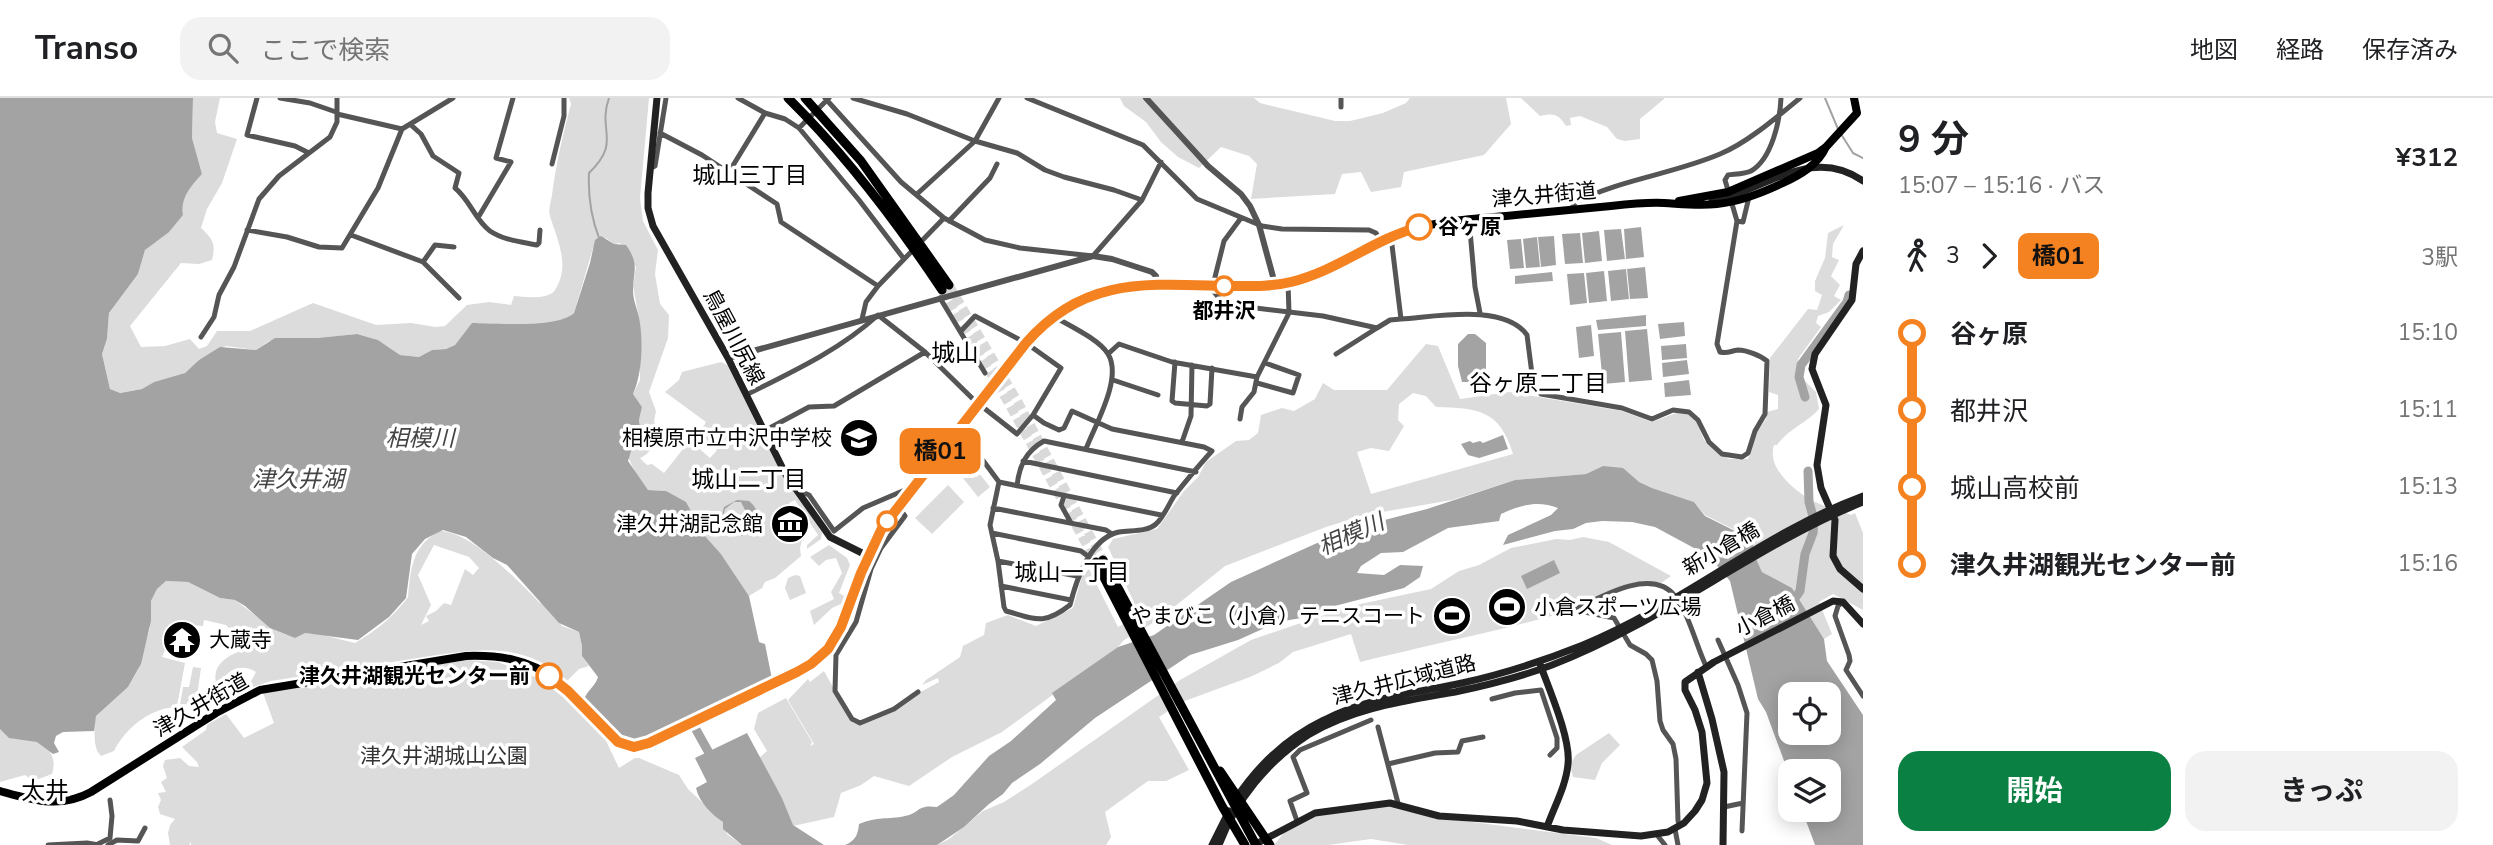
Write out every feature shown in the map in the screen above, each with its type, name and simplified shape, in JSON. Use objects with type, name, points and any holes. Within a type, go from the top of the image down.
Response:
[{"type":"highway","points":[[788,98],[830,142],[878,200],[944,291]]},
{"type":"highway","points":[[805,98],[861,161],[944,291]]},
{"type":"highway","points":[[1853,98],[1857,113]]},
{"type":"highway","name":"津久井街道","points":[[1729,197],[1826,147],[1857,113]]},
{"type":"highway","name":"津久井街道","points":[[0,791],[41,802],[71,800],[91,792],[232,704],[260,690],[466,656],[511,659],[542,671],[562,685],[612,736],[628,746],[644,745],[797,672],[820,657],[833,641],[882,528],[1026,343],[1053,316],[1078,300],[1119,287],[1288,282],[1321,271],[1381,240],[1433,224],[1747,195],[1790,180],[1808,169],[1822,156],[1826,147]]},
{"type":"highway","points":[[1802,160],[1808,163],[1808,169]]},
{"type":"highway","points":[[1096,560],[1194,734],[1209,765],[1222,806],[1245,845]]},
{"type":"highway","points":[[1096,560],[1209,765],[1231,793],[1262,842]]},
{"type":"highway","points":[[1231,793],[1262,842]]},
{"type":"main road","name":"鳥屋川尻線","points":[[657,98],[648,200],[653,226],[728,358],[795,489],[830,537],[868,556]]},
{"type":"main road","points":[[1857,113],[1863,121]]},
{"type":"main road","points":[[1747,195],[1778,176],[1806,167],[1833,168],[1850,173],[1863,181]]},
{"type":"main road","points":[[1863,251],[1856,264],[1859,279],[1852,300],[1815,355],[1812,372],[1826,405],[1816,465],[1821,488],[1835,520],[1833,556],[1840,569],[1863,589]]},
{"type":"main road","name":"新小倉橋","points":[[1577,651],[1803,522],[1863,500]]},
{"type":"main road","name":"小倉橋","points":[[1698,672],[1832,601],[1843,602]]},
{"type":"main road","points":[[1843,602],[1863,624]]},
{"type":"main road","name":"津久井広域道路","points":[[1219,845],[1239,805],[1258,779],[1290,748],[1317,730],[1369,709],[1480,687],[1577,651]]},
{"type":"main road","points":[[1540,665],[1555,718],[1567,745],[1568,763],[1548,827]]},
{"type":"main road","name":"津久井広域道路","points":[[1212,845],[1235,799],[1259,768],[1292,739],[1321,721],[1374,701],[1540,665]]},
{"type":"main road","points":[[1262,842],[1297,821],[1321,811],[1398,803],[1436,815],[1517,821],[1611,834],[1657,835],[1678,827],[1698,807],[1707,783],[1701,728],[1684,688],[1685,682],[1698,672],[1722,761],[1723,845]]},
{"type":"street","points":[[257,98],[247,135],[295,146],[309,153]]},
{"type":"street","points":[[280,98],[310,103],[336,113],[402,129],[453,98]]},
{"type":"street","points":[[201,337],[214,317],[219,295],[234,267],[262,194],[330,136],[337,122],[337,98]]},
{"type":"street","points":[[479,216],[494,195],[511,162],[496,158],[513,98]]},
{"type":"street","points":[[552,164],[564,116],[564,98]]},
{"type":"street","points":[[650,168],[655,166],[666,98]]},
{"type":"street","points":[[738,98],[765,113],[800,126],[905,257]]},
{"type":"street","points":[[853,98],[1017,153],[1045,170],[1064,177],[1142,200]]},
{"type":"street","points":[[917,194],[975,141],[999,98]]},
{"type":"street","points":[[1027,98],[1069,117],[1135,141],[1161,162],[1197,199],[1241,218],[1276,229],[1369,230],[1376,233],[1381,240]]},
{"type":"street","points":[[1146,98],[1208,166],[1241,194],[1250,206],[1259,225],[1275,284]]},
{"type":"street","points":[[1341,98],[1341,107]]},
{"type":"street","points":[[1740,221],[1724,183],[1728,175],[1750,172],[1764,157],[1775,136],[1781,98]]},
{"type":"street","points":[[1573,209],[1576,202],[1603,190],[1719,155],[1746,139],[1800,98]]},
{"type":"street","points":[[800,126],[826,100],[901,182],[947,220],[985,240],[1020,248],[1112,259],[1152,272],[1156,276],[1157,285]]},
{"type":"street","points":[[729,172],[765,113]]},
{"type":"street","points":[[411,125],[421,134],[433,156],[459,173],[455,188],[469,200],[490,231],[501,237],[539,245],[540,230]]},
{"type":"street","points":[[247,230],[287,237],[327,249],[342,248],[378,188],[402,129]]},
{"type":"street","points":[[660,133],[702,155],[777,204],[781,222],[878,286]]},
{"type":"street","points":[[728,358],[878,315],[944,291],[1093,256],[1142,200],[1161,162]]},
{"type":"street","points":[[862,319],[866,302],[878,286],[905,257],[990,178],[997,163]]},
{"type":"street","points":[[1336,354],[1390,320],[1480,313],[1510,323],[1524,331],[1533,382],[1541,394],[1622,408],[1652,419],[1673,410],[1686,410],[1693,414],[1703,434],[1722,454],[1730,457],[1747,455],[1765,414],[1767,361],[1741,350],[1720,352],[1717,344],[1747,195]]},
{"type":"street","points":[[1241,218],[1224,241],[1211,285],[1221,300],[1231,305],[1336,318],[1377,328]]},
{"type":"street","points":[[1469,219],[1480,313]]},
{"type":"street","points":[[1410,230],[1420,231],[1433,224]]},
{"type":"street","points":[[1401,319],[1394,236],[1402,228],[1421,227]]},
{"type":"street","points":[[351,235],[424,262],[459,298]]},
{"type":"street","points":[[424,262],[435,245],[454,247]]},
{"type":"street","points":[[1240,419],[1242,407],[1254,392],[1257,380],[1289,313],[1288,282]]},
{"type":"street","points":[[944,291],[961,331],[985,368]]},
{"type":"street","points":[[878,315],[925,352],[978,403],[1017,434],[1033,415],[1061,368],[1026,343],[975,316],[961,331]]},
{"type":"street","points":[[746,395],[813,361],[865,329],[878,315]]},
{"type":"street","points":[[1053,316],[1094,341],[1108,354],[1113,380],[1086,449]]},
{"type":"street","points":[[1108,354],[1119,344],[1175,362],[1257,380],[1291,394],[1299,375]]},
{"type":"street","points":[[764,431],[809,407],[834,406],[925,352]]},
{"type":"street","points":[[1175,362],[1172,401],[1175,403],[1210,404],[1212,368]]},
{"type":"street","points":[[1265,363],[1309,378]]},
{"type":"street","points":[[1182,442],[1191,416],[1192,365]]},
{"type":"street","points":[[1113,380],[1158,395]]},
{"type":"street","points":[[993,508],[1106,530],[1112,534],[1152,526],[1158,522],[1177,493],[1196,472],[1203,458],[1212,451],[1182,442],[1112,429],[1072,411],[1064,428],[1059,430],[1033,415]]},
{"type":"street","points":[[958,428],[999,482],[1161,516]]},
{"type":"street","points":[[1017,486],[1019,468],[1023,461],[1045,441],[1196,472]]},
{"type":"street","points":[[1023,461],[1177,493]]},
{"type":"street","points":[[999,482],[993,508],[992,533],[1006,611],[1034,620],[1070,606],[1077,576],[1096,560],[1112,534]]},
{"type":"street","points":[[795,489],[808,495],[834,531],[863,508],[912,487]]},
{"type":"street","points":[[1063,496],[1061,505],[1071,523]]},
{"type":"street","points":[[898,506],[905,516],[881,548],[871,569],[856,622],[836,655],[835,691],[852,719],[860,723],[894,709],[918,692]]},
{"type":"street","points":[[992,533],[1080,551],[1096,560]]},
{"type":"street","points":[[998,561],[1077,576]]},
{"type":"street","points":[[1564,615],[1625,586],[1640,583],[1663,587],[1679,597],[1706,666]]},
{"type":"street","points":[[1001,586],[1071,600]]},
{"type":"street","points":[[1843,602],[1835,616],[1849,655],[1850,661],[1846,670],[1863,696]]},
{"type":"street","points":[[1575,610],[1614,618],[1630,645],[1652,660],[1657,681],[1660,721],[1673,744],[1676,759],[1678,845]]},
{"type":"street","points":[[1718,640],[1747,713],[1742,831]]},
{"type":"street","points":[[1492,699],[1541,690],[1555,718],[1557,748],[1550,755]]},
{"type":"street","points":[[1297,821],[1290,801],[1307,793],[1293,757],[1300,750],[1371,720]]},
{"type":"street","points":[[1378,727],[1398,803]]},
{"type":"street","points":[[1388,764],[1435,753],[1458,752],[1462,741],[1483,737]]},
{"type":"street","points":[[48,845],[98,845],[110,838],[110,800]]},
{"type":"street","points":[[1724,807],[1743,803]]},
{"type":"street","points":[[108,845],[117,840],[138,841],[145,828]]},
{"type":"street","points":[[1657,835],[1665,845]]},
{"type":"green space","points":[[193,98],[220,98],[215,122],[217,133],[237,139],[222,183],[207,209],[201,228],[212,242],[212,260],[199,264],[181,263],[130,326],[141,347],[165,346],[190,339],[199,349],[207,346],[217,331],[250,331],[313,303],[376,325],[411,323],[436,327],[445,326],[467,305],[489,302],[511,305],[514,296],[536,297],[552,293],[560,281],[562,262],[549,208],[571,104],[569,98],[649,98],[640,198],[643,221],[658,250],[655,274],[660,304],[669,315],[668,338],[649,392],[656,411],[654,421],[659,434],[654,445],[640,458],[647,465],[652,464],[664,473],[687,444],[694,444],[710,458],[717,450],[699,434],[706,422],[665,392],[679,380],[682,372],[721,362],[729,366],[786,478],[822,533],[821,539],[807,549],[807,545],[818,535],[795,500],[789,503],[792,510],[782,514],[793,540],[803,536],[801,556],[749,596],[721,554],[704,535],[695,517],[666,491],[648,490],[638,478],[628,457],[642,433],[639,420],[642,407],[633,394],[640,380],[640,323],[633,286],[636,267],[620,243],[614,244],[606,238],[593,248],[574,313],[553,323],[473,323],[455,345],[432,350],[419,357],[400,355],[378,340],[357,334],[269,341],[256,350],[226,346],[199,360],[185,373],[154,382],[142,389],[119,393],[110,389],[102,354],[107,339],[109,313],[138,274],[145,250],[183,215],[185,198],[202,174],[192,138]]},
{"type":"green space","points":[[1120,98],[1254,98],[1260,103],[1335,121],[1350,121],[1383,113],[1406,103],[1410,98],[1506,98],[1511,124],[1484,155],[1404,172],[1401,187],[1371,192],[1361,172],[1342,174],[1335,194],[1251,199],[1257,164],[1249,156],[1221,147],[1199,168],[1178,157],[1161,142],[1146,122],[1124,106]]},
{"type":"green space","points":[[1521,98],[1664,99],[1640,119],[1640,139],[1625,141],[1617,139],[1607,127],[1580,116],[1570,118],[1571,125],[1566,126],[1555,115],[1540,116]]},
{"type":"green space","points":[[1844,225],[1833,244],[1832,257],[1839,260],[1831,276],[1840,285],[1834,296],[1841,300],[1829,312],[1818,316],[1816,323],[1821,327],[1798,359],[1802,378],[1816,392],[1819,409],[1774,445],[1773,454],[1778,470],[1791,485],[1818,503],[1851,515],[1855,513],[1863,533],[1863,610],[1833,594],[1819,602],[1832,634],[1824,639],[1792,588],[1762,572],[1741,533],[1705,515],[1694,502],[1652,488],[1603,466],[1586,474],[1515,480],[1452,500],[1365,515],[1225,566],[1158,620],[1124,640],[1002,732],[952,757],[909,786],[874,776],[841,793],[834,817],[793,826],[782,798],[759,758],[767,751],[754,729],[758,713],[786,698],[812,742],[810,746],[814,744],[788,700],[808,679],[810,682],[824,671],[853,723],[860,725],[939,682],[938,678],[922,685],[960,657],[963,646],[984,635],[986,623],[1008,615],[1036,626],[1073,608],[1082,576],[1089,569],[1118,627],[1140,615],[1108,547],[1113,539],[1157,529],[1184,491],[1198,477],[1206,462],[1236,441],[1249,440],[1258,433],[1261,415],[1282,408],[1294,411],[1315,399],[1323,383],[1334,390],[1387,390],[1426,344],[1438,346],[1460,399],[1509,392],[1622,411],[1652,422],[1679,412],[1690,414],[1697,422],[1704,440],[1723,456],[1729,459],[1748,459],[1767,412],[1778,409],[1778,395],[1769,392],[1770,358],[1808,309],[1817,310],[1822,295],[1815,291],[1815,281],[1825,258],[1828,233]],"holes":[[[1413,393],[1426,396],[1436,407],[1485,414],[1501,428],[1513,454],[1371,494],[1357,452],[1371,448],[1389,451],[1404,426],[1398,420],[1399,404]]]},
{"type":"green space","points":[[971,463],[990,487],[978,497],[959,473]]},
{"type":"green space","points":[[948,485],[964,502],[932,534],[915,518]]},
{"type":"green space","points":[[440,531],[453,533],[494,559],[540,603],[543,602],[562,626],[579,632],[582,656],[589,666],[579,669],[566,682],[535,659],[500,651],[481,650],[360,667],[340,667],[340,670],[271,681],[247,689],[256,672],[237,668],[223,680],[228,690],[219,692],[216,671],[228,657],[241,651],[243,643],[226,625],[204,620],[203,626],[173,624],[162,657],[185,663],[177,706],[160,710],[139,721],[127,732],[114,751],[101,756],[97,751],[94,724],[96,716],[128,687],[138,670],[150,628],[151,601],[157,589],[166,581],[188,582],[220,598],[235,600],[275,630],[287,635],[323,635],[355,643],[384,623],[408,597],[410,576],[418,550]],"holes":[[[434,545],[469,557],[479,568],[473,575],[465,569],[451,605],[444,603],[426,616],[429,621],[421,625],[431,605],[418,575]]]},
{"type":"green space","points":[[1583,537],[1609,542],[1671,576],[1661,583],[1646,582],[1619,587],[1555,615],[1360,662],[1351,634],[1293,652],[1279,663],[1250,677],[1182,702],[1159,717],[1189,770],[1166,781],[1148,781],[1105,812],[1111,837],[1106,845],[937,845],[949,839],[983,811],[1004,802],[1032,784],[1180,680],[1251,640],[1351,606],[1431,589],[1459,571],[1479,565],[1511,548],[1556,539]]},
{"type":"green space","points":[[829,545],[847,558],[850,565],[839,593],[846,597],[843,603],[832,608],[814,625],[810,611],[834,599],[831,592],[842,573],[836,558],[826,560],[819,566],[810,557]]},
{"type":"green space","points":[[800,576],[806,593],[790,600],[785,588],[788,578]]},
{"type":"green space","name":"津久井湖城山公園","points":[[467,660],[498,662],[555,685],[610,740],[607,743],[619,768],[639,758],[679,775],[688,789],[723,822],[727,834],[742,845],[191,845],[191,842],[189,845],[170,845],[168,833],[175,819],[160,814],[158,807],[161,800],[158,793],[166,792],[161,782],[167,778],[163,766],[165,760],[180,758],[189,766],[199,767],[182,747],[206,730],[207,725],[226,714],[244,738],[274,723],[263,693]]},
{"type":"green space","points":[[193,667],[201,668],[196,703],[180,705],[183,687],[189,687]]},
{"type":"green space","points":[[0,728],[46,747],[54,763],[52,774],[33,781],[25,775],[0,782]]},
{"type":"green space","points":[[1609,733],[1620,745],[1602,763],[1595,780],[1573,777],[1570,765],[1576,755]]},
{"type":"green space","points":[[1396,805],[1434,817],[1596,838],[1612,845],[1408,845],[1371,839],[1328,845],[1274,845],[1290,825],[1321,813]]},
{"type":"water","name":"津久井湖","points":[[0,98],[193,98],[192,138],[202,174],[185,198],[183,215],[169,232],[145,250],[138,274],[109,313],[107,339],[102,354],[110,389],[120,393],[142,389],[154,382],[185,373],[220,347],[256,350],[275,338],[357,334],[378,340],[400,355],[419,357],[432,350],[455,345],[472,323],[526,324],[565,318],[574,313],[595,240],[601,236],[614,244],[626,245],[635,268],[633,295],[641,341],[640,369],[633,394],[642,407],[639,420],[642,439],[632,448],[628,461],[648,490],[666,491],[686,502],[704,535],[721,554],[749,596],[759,642],[765,644],[772,679],[648,739],[628,739],[612,729],[584,700],[598,677],[582,656],[579,632],[559,623],[507,565],[493,558],[466,537],[443,530],[425,539],[412,554],[406,598],[389,617],[358,640],[305,633],[295,638],[270,628],[235,600],[220,598],[188,582],[166,581],[157,589],[151,601],[151,621],[141,664],[128,687],[96,716],[94,731],[63,732],[56,736],[54,743],[59,752],[53,754],[37,742],[9,738],[0,729]]},
{"type":"water","points":[[1641,227],[1644,257],[1626,259],[1624,229]]},
{"type":"water","points":[[1621,229],[1625,259],[1607,261],[1604,230]]},
{"type":"water","points":[[1599,231],[1602,261],[1585,263],[1582,233]]},
{"type":"water","points":[[1580,233],[1583,263],[1565,264],[1562,234]]},
{"type":"water","points":[[1554,236],[1556,265],[1541,267],[1538,237]]},
{"type":"water","points":[[1537,237],[1540,267],[1526,268],[1523,239]]},
{"type":"water","points":[[1521,239],[1524,268],[1510,269],[1507,240]]},
{"type":"water","points":[[1645,267],[1648,298],[1630,299],[1627,269]]},
{"type":"water","points":[[1626,269],[1629,299],[1611,301],[1608,271]]},
{"type":"water","points":[[1604,271],[1607,301],[1589,303],[1586,273]]},
{"type":"water","points":[[1552,272],[1553,281],[1515,284],[1515,276]]},
{"type":"water","points":[[1584,273],[1587,303],[1570,305],[1567,274]]},
{"type":"water","points":[[1646,315],[1646,326],[1598,330],[1596,320]]},
{"type":"water","points":[[1684,322],[1685,336],[1660,339],[1658,324]]},
{"type":"water","points":[[1591,325],[1594,356],[1579,358],[1576,327]]},
{"type":"water","points":[[1647,329],[1652,380],[1629,382],[1625,331]]},
{"type":"water","points":[[1621,332],[1625,382],[1603,384],[1598,334]]},
{"type":"water","points":[[1468,334],[1475,334],[1486,343],[1486,377],[1481,377],[1481,382],[1462,382],[1458,366],[1458,344]]},
{"type":"water","points":[[1686,344],[1687,358],[1662,360],[1661,346]]},
{"type":"water","points":[[1687,360],[1689,374],[1663,377],[1662,363]]},
{"type":"water","points":[[1689,380],[1691,395],[1665,397],[1664,383]]},
{"type":"water","points":[[1503,435],[1508,449],[1479,458],[1468,455],[1461,444],[1470,441],[1483,443]]},
{"type":"water","points":[[1603,466],[1623,468],[1639,482],[1694,502],[1705,516],[1753,540],[1753,552],[1762,572],[1792,588],[1824,639],[1827,661],[1841,682],[1778,682],[1778,744],[1758,699],[1730,581],[1714,562],[1655,527],[1632,522],[1586,523],[1573,529],[1503,545],[1508,535],[1551,515],[1558,508],[1536,504],[1522,506],[1501,514],[1499,521],[1448,528],[1403,552],[1381,553],[1361,566],[1357,573],[1384,575],[1400,565],[1423,566],[1420,577],[1404,588],[1327,608],[1301,618],[1278,622],[1238,640],[1190,655],[1095,718],[1040,764],[1012,783],[964,827],[937,845],[845,845],[855,837],[859,824],[910,815],[926,807],[937,807],[954,795],[989,756],[1011,741],[1056,700],[1052,693],[1118,647],[1154,635],[1231,582],[1346,530],[1427,509],[1515,480],[1586,474]]},
{"type":"water","points":[[737,500],[749,501],[757,511],[758,521],[752,530],[742,536],[728,533],[721,520],[724,507]],"holes":[[[734,502],[741,502],[753,526],[742,534],[729,531],[722,520],[725,509]]]},
{"type":"water","points":[[1554,560],[1560,573],[1527,589],[1521,576]]},
{"type":"water","points":[[1841,682],[1863,715],[1863,845],[1815,845],[1806,822],[1841,822],[1841,759],[1783,759],[1778,745],[1841,745]]},
{"type":"water","points":[[747,733],[782,798],[793,825],[824,845],[742,845],[723,829],[723,822],[703,803],[696,788],[707,782],[695,758]]},
{"type":"waterway","points":[[599,238],[591,206],[589,173],[599,162],[607,144],[605,120],[609,98]]},
{"type":"waterway","points":[[1825,98],[1838,129]]},
{"type":"waterway","points":[[1841,134],[1853,153],[1863,158]]},
{"type":"waterway","points":[[1805,397],[1799,377],[1801,365],[1847,302],[1849,295]]},
{"type":"waterway","points":[[1791,604],[1800,591],[1805,554],[1813,533],[1808,471]]},
{"type":"waterway","name":"相模川","points":[[689,717],[713,760]]},
{"type":"tunnel","points":[[949,285],[1018,402],[1103,560]]},
{"type":"tunnel","points":[[942,290],[1096,562]]},
{"type":"bus line","name":"橋01","points":[[549,676],[568,691],[618,742],[639,747],[797,672],[820,657],[833,641],[875,541],[897,507],[1026,343],[1037,330],[1065,308],[1103,290],[1119,287],[1263,286],[1288,282],[1308,277],[1381,240],[1419,227]]},
{"type":"place","name":"谷ヶ原","points":[[1419,227]]},
{"type":"place","name":"都井沢","points":[[1224,286]]},
{"type":"place","name":"相模原市立中沢中学校","points":[[859,438]]},
{"type":"place","name":"津久井湖記念館","points":[[790,524]]},
{"type":"place","name":"小倉スポーツ広場","points":[[1507,607]]},
{"type":"place","name":"やまびこ（小倉）テニスコート","points":[[1452,616]]},
{"type":"place","name":"大蔵寺","points":[[182,640]]},
{"type":"place","name":"津久井湖観光センター前","points":[[549,676]]},
{"type":"district","name":"城山三丁目","points":[[750,175]]},
{"type":"district","name":"城山","points":[[955,353]]},
{"type":"district","name":"谷ヶ原二丁目","points":[[1538,383]]},
{"type":"district","name":"城山二丁目","points":[[749,479]]},
{"type":"district","name":"城山一丁目","points":[[1072,572]]},
{"type":"district","name":"太井","points":[[45,791]]}]
